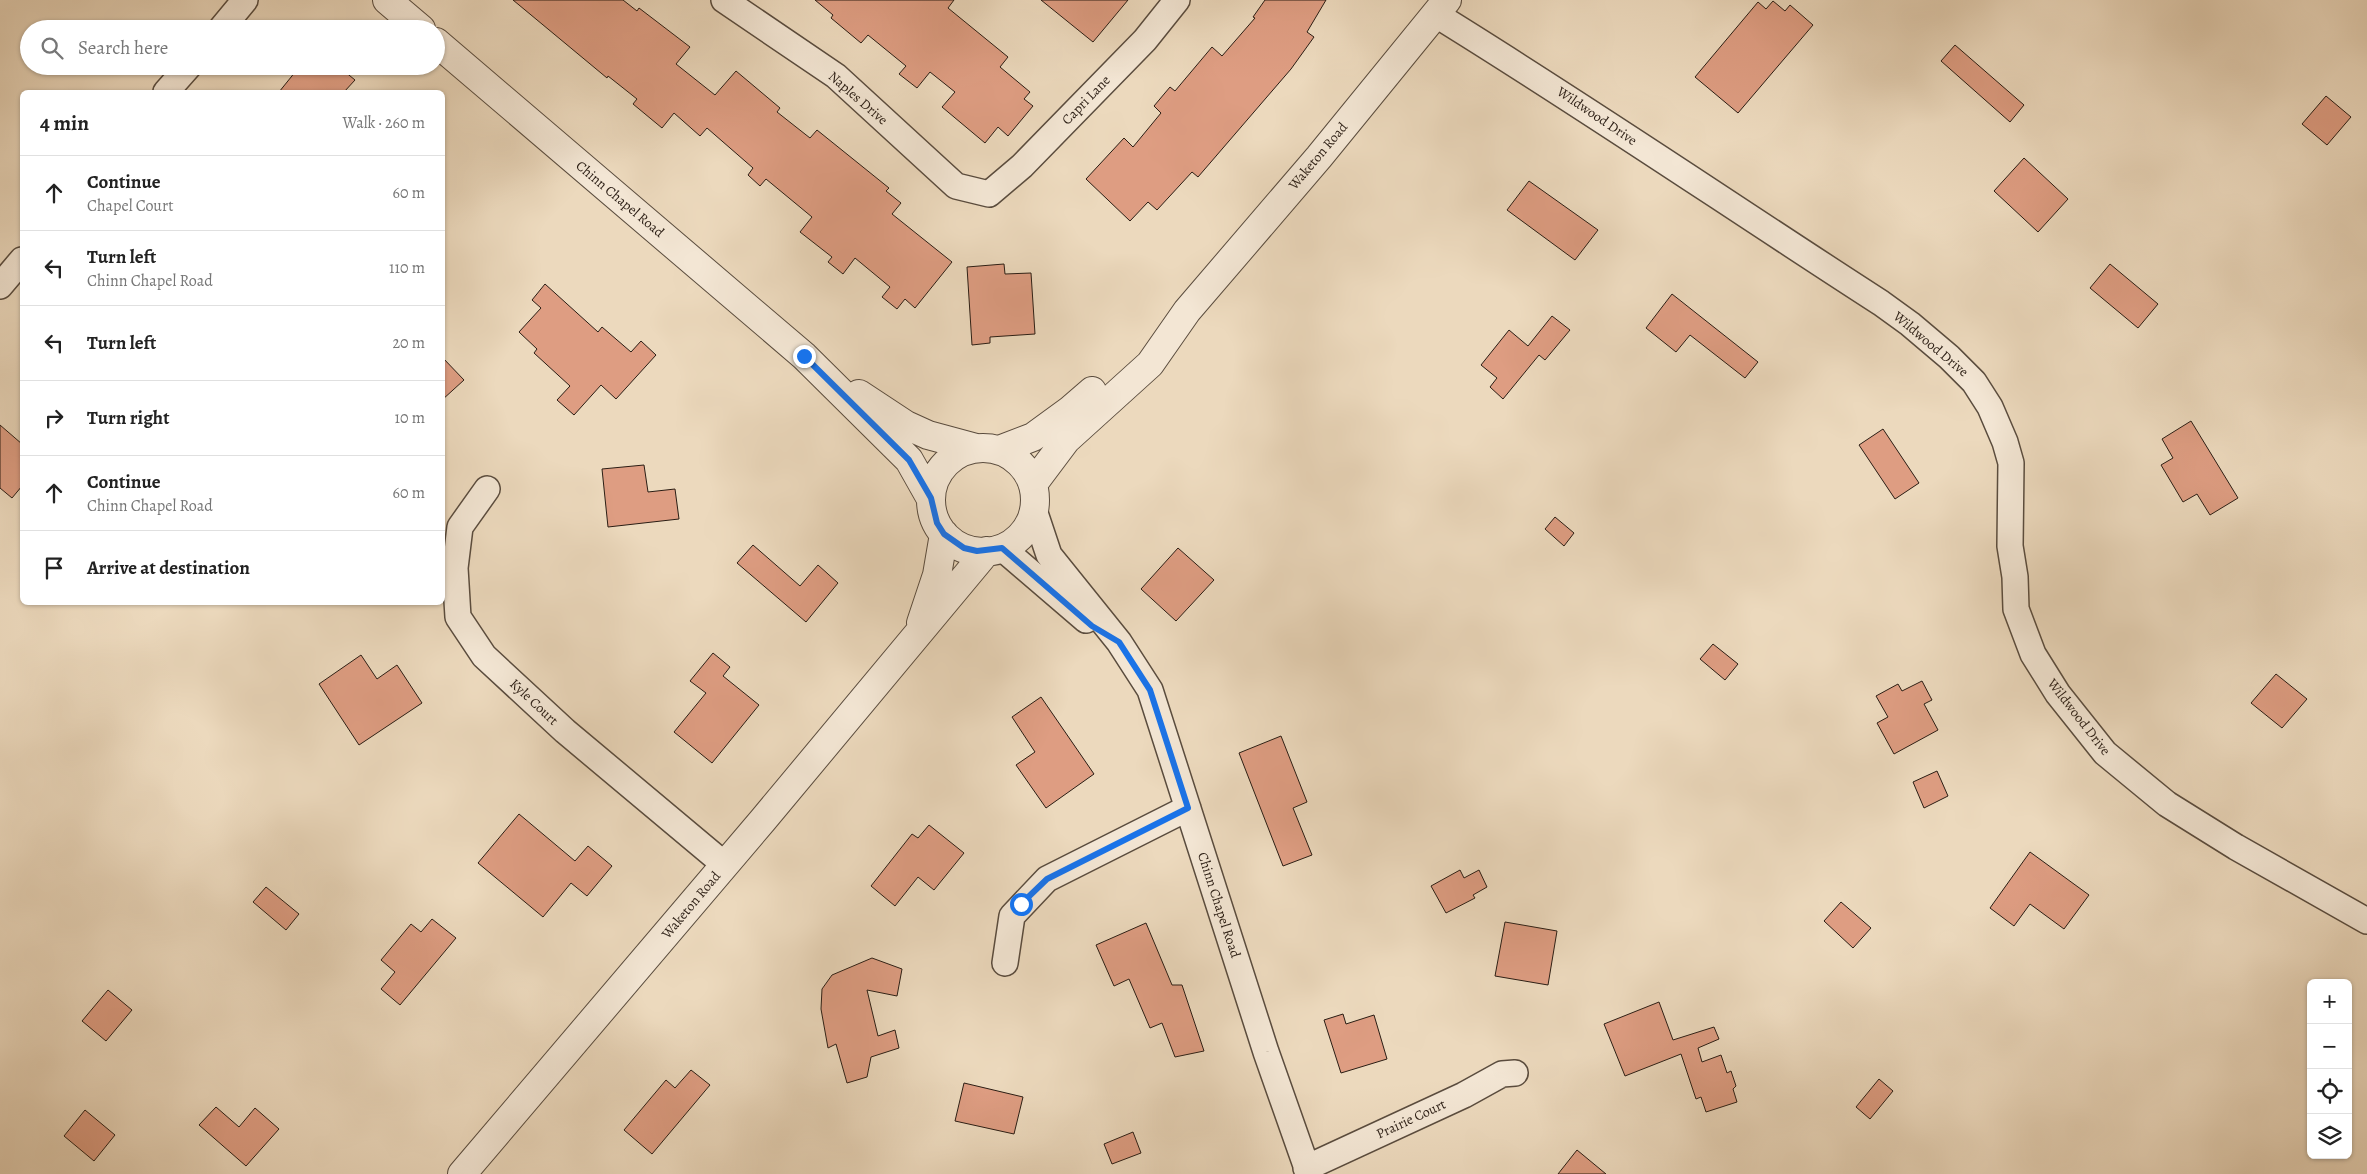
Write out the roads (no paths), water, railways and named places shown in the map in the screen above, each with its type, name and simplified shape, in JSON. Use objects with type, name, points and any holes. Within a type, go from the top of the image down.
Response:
[{"type":"street","points":[[229,20],[246,0]]},
{"type":"street","points":[[387,0],[410,20]]},
{"type":"street","name":"Naples Drive","points":[[724,0],[836,76],[956,186],[989,194]]},
{"type":"street","name":"Capri Lane","points":[[989,194],[1022,166],[1145,40],[1177,0]]},
{"type":"street","name":"Waketon Road","points":[[1033,497],[1066,440],[1150,364],[1187,311],[1319,157],[1441,7]]},
{"type":"street","name":"Wildwood Drive","points":[[1441,7],[1562,93],[1881,303],[1910,324],[1949,357],[1974,382],[1990,406],[2005,442],[2011,463],[2010,546],[2015,577],[2016,609],[2033,654],[2058,694],[2105,753],[2167,804],[2236,847],[2367,921]]},
{"type":"street","name":"Chinn Chapel Road","points":[[445,50],[804,356],[909,460],[931,498]]},
{"type":"street","points":[[168,90],[181,75]]},
{"type":"street","points":[[0,286],[20,262]]},
{"type":"street","name":"Waketon Road","points":[[988,449],[1033,436],[1049,426],[1187,311]]},
{"type":"street","name":"Chinn Chapel Road","points":[[804,356],[906,425],[928,435],[988,449]]},
{"type":"street","points":[[988,449],[1019,462],[1028,472],[1033,497],[1022,534],[995,550],[964,548],[944,534],[937,523],[931,498],[938,474],[946,464],[965,451],[988,449]]},
{"type":"street","name":"Kyle Court","points":[[487,489],[460,527],[455,568],[458,617],[484,656],[565,732],[725,865]]},
{"type":"street","name":"Chinn Chapel Road","points":[[1033,497],[1048,555],[1119,642],[1150,690],[1266,1052],[1307,1171]]},
{"type":"street","name":"Waketon Road","points":[[919,634],[937,575],[944,534]]},
{"type":"street","name":"Waketon Road","points":[[462,1174],[919,634],[995,550]]},
{"type":"street","name":"Chinn Chapel Road","points":[[995,550],[1092,626],[1119,642]]},
{"type":"street","points":[[1005,963],[1012,916],[1047,879],[1188,808]]},
{"type":"street","name":"Prairie Court","points":[[1307,1171],[1464,1095],[1502,1074],[1515,1073]]}]
